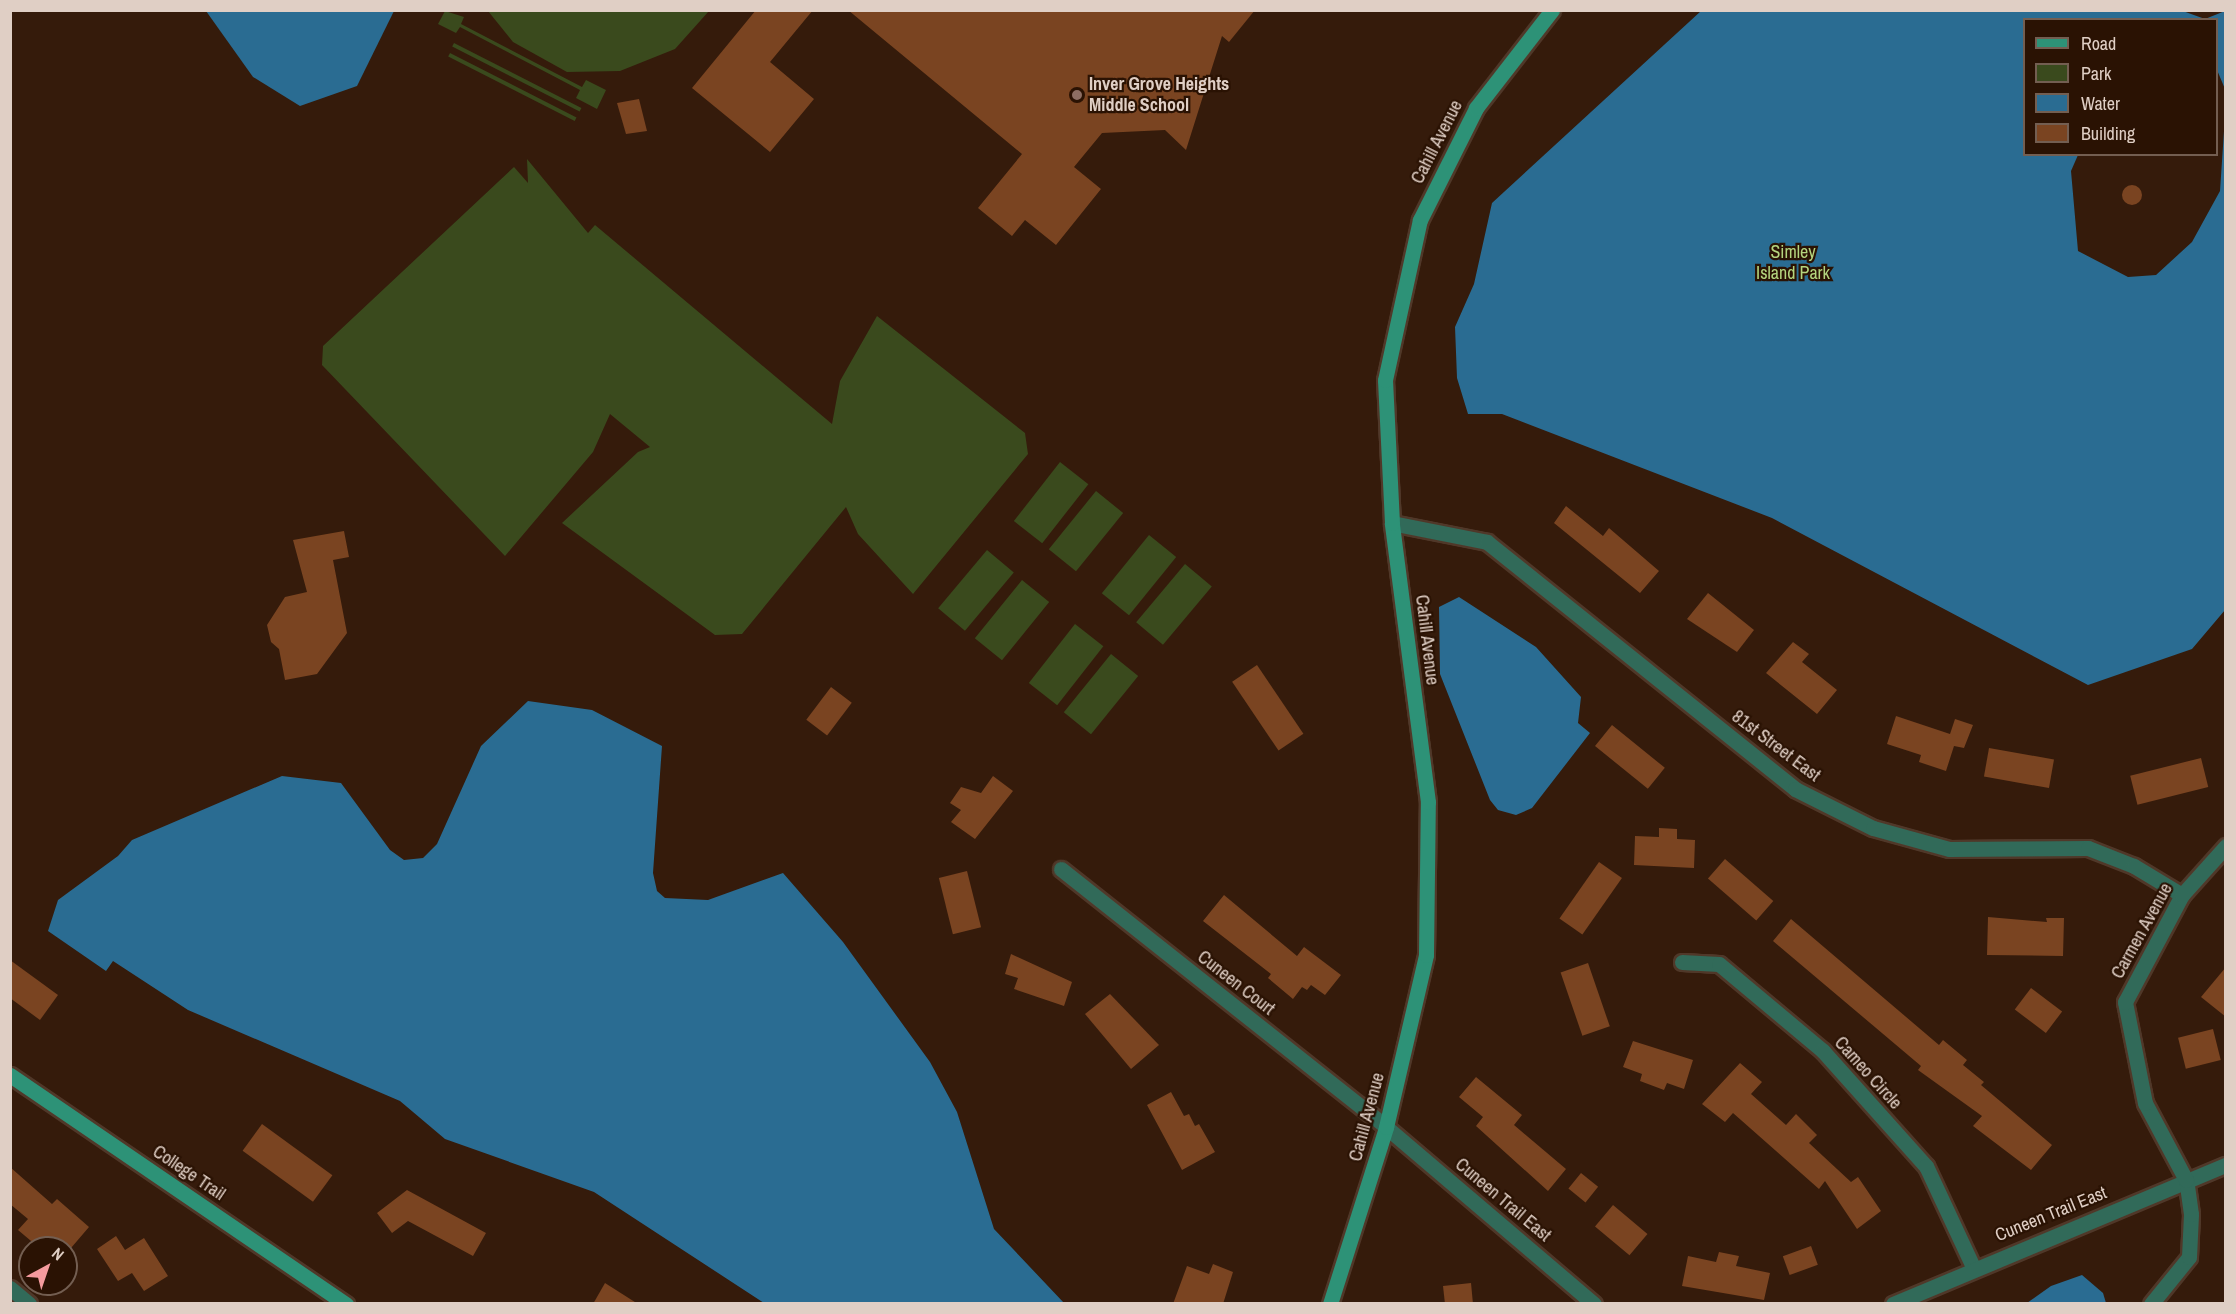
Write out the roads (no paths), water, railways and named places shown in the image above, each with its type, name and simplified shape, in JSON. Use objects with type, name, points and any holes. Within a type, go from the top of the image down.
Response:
[{"type":"street","name":"Cahill Avenue","points":[[1330,1304],[1386,1127],[1426,955],[1428,826],[1392,523],[1385,380],[1420,220],[1476,108],[1552,10]]},
{"type":"street","name":"81st Street East","points":[[1392,523],[1487,542],[1795,789],[1873,828],[1949,849],[2088,848],[2134,866],[2182,896]]},
{"type":"street","name":"Carmen Avenue","points":[[2151,1304],[2189,1257],[2191,1214],[2186,1180],[2145,1103],[2125,1002],[2182,896],[2226,846]]},
{"type":"street","name":"Cuneen Court","points":[[1061,869],[1386,1127]]},
{"type":"street","name":"Cameo Circle","points":[[1682,962],[1719,964],[1823,1051],[1926,1166],[1973,1267]]},
{"type":"street","name":"College Trail","points":[[10,1075],[346,1304]]},
{"type":"street","name":"Cuneen Trail East","points":[[1386,1127],[1594,1304]]},
{"type":"street","name":"Cuneen Trail East","points":[[1893,1304],[1973,1267],[2226,1165]]},
{"type":"street","points":[[10,1288],[29,1304]]},
{"type":"water","name":"Simley Island Park","points":[[2180,10],[2202,18],[2023,18],[2023,156],[2078,156],[2071,171],[2078,251],[2128,277],[2156,275],[2192,242],[2220,191],[2225,116],[2225,610],[2192,649],[2088,685],[1772,518],[1502,414],[1468,414],[1457,378],[1455,327],[1474,284],[1492,203],[1701,11]]},
{"type":"water","points":[[206,11],[394,11],[357,86],[300,106],[253,77]]},
{"type":"water","name":"Simley Island Park","points":[[2225,11],[2225,89],[2218,72],[2218,18],[2208,18]]},
{"type":"water","points":[[1459,597],[1536,647],[1581,697],[1578,723],[1590,733],[1532,808],[1516,815],[1498,810],[1490,800],[1440,674],[1439,607]]},
{"type":"water","points":[[528,701],[592,710],[662,746],[653,873],[657,891],[665,898],[708,900],[783,873],[843,942],[930,1062],[957,1112],[994,1229],[1064,1303],[764,1303],[594,1192],[445,1139],[400,1101],[188,1010],[113,961],[106,971],[48,931],[58,900],[118,856],[132,840],[282,776],[341,783],[390,850],[404,860],[423,858],[437,844],[481,746]]},
{"type":"water","points":[[2082,1275],[2103,1293],[2106,1303],[2027,1303],[2051,1286]]},
{"type":"place","name":"Inver Grove Heights Middle School","points":[[1077,95]]}]
